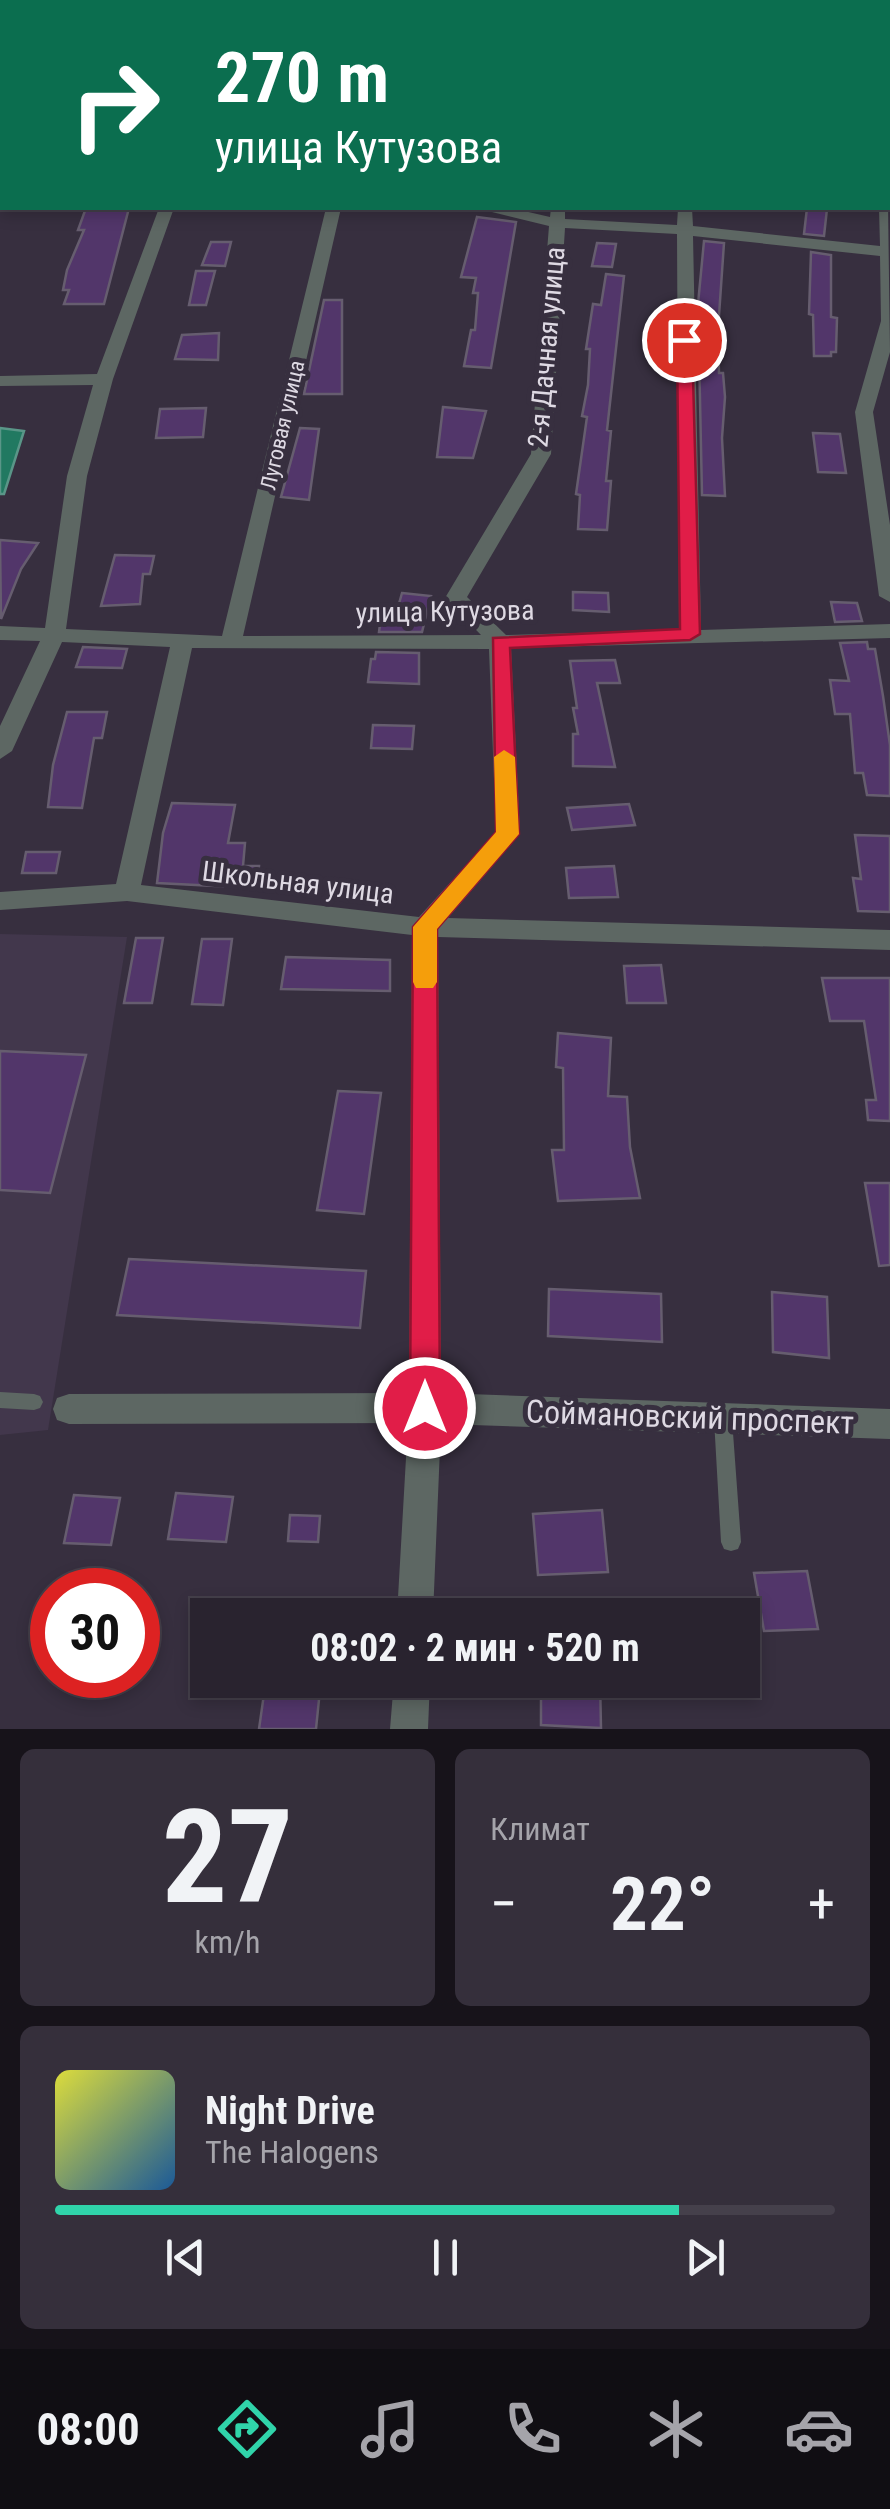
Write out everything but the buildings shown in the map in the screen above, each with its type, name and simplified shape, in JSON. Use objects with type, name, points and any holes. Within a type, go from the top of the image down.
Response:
[{"type":"street","points":[[0,751],[54,633],[77,476],[104,379],[166,210]]},
{"type":"street","name":"Луговая улица","points":[[231,642],[334,210]]},
{"type":"street","points":[[512,210],[889,252]]},
{"type":"street","points":[[685,210],[690,634]]},
{"type":"street","points":[[887,210],[890,321],[864,412],[890,596]]},
{"type":"street","name":"2-я Дачная улица","points":[[500,642],[456,598],[541,454],[557,215]]},
{"type":"street","points":[[0,381],[104,379]]},
{"type":"street","name":"улица Кутузова","points":[[0,633],[231,642],[500,642],[890,631]]},
{"type":"street","points":[[127,892],[183,640]]},
{"type":"street","points":[[416,1598],[425,1408],[425,927],[508,834],[500,642]]},
{"type":"street","name":"Школьная улица","points":[[0,902],[127,892],[425,927],[890,940]]},
{"type":"street","name":"Соймановский проспект","points":[[70,1409],[425,1408],[890,1424]]},
{"type":"street","points":[[409,1729],[411,1698]]},
{"type":"lane","points":[[0,1400],[34,1402]]},
{"type":"lane","points":[[723,1420],[730,1542]]},
{"type":"shaded area","points":[[0,428],[24,431],[4,494],[0,494]]},
{"type":"shaded area","points":[[0,934],[127,937],[48,1430],[0,1435]]},
{"type":"slow traffic","points":[[425,982],[425,927],[508,834],[504,757]]},
{"type":"route","points":[[425,1408],[425,927],[508,834],[500,642],[690,634],[684,340]]}]
